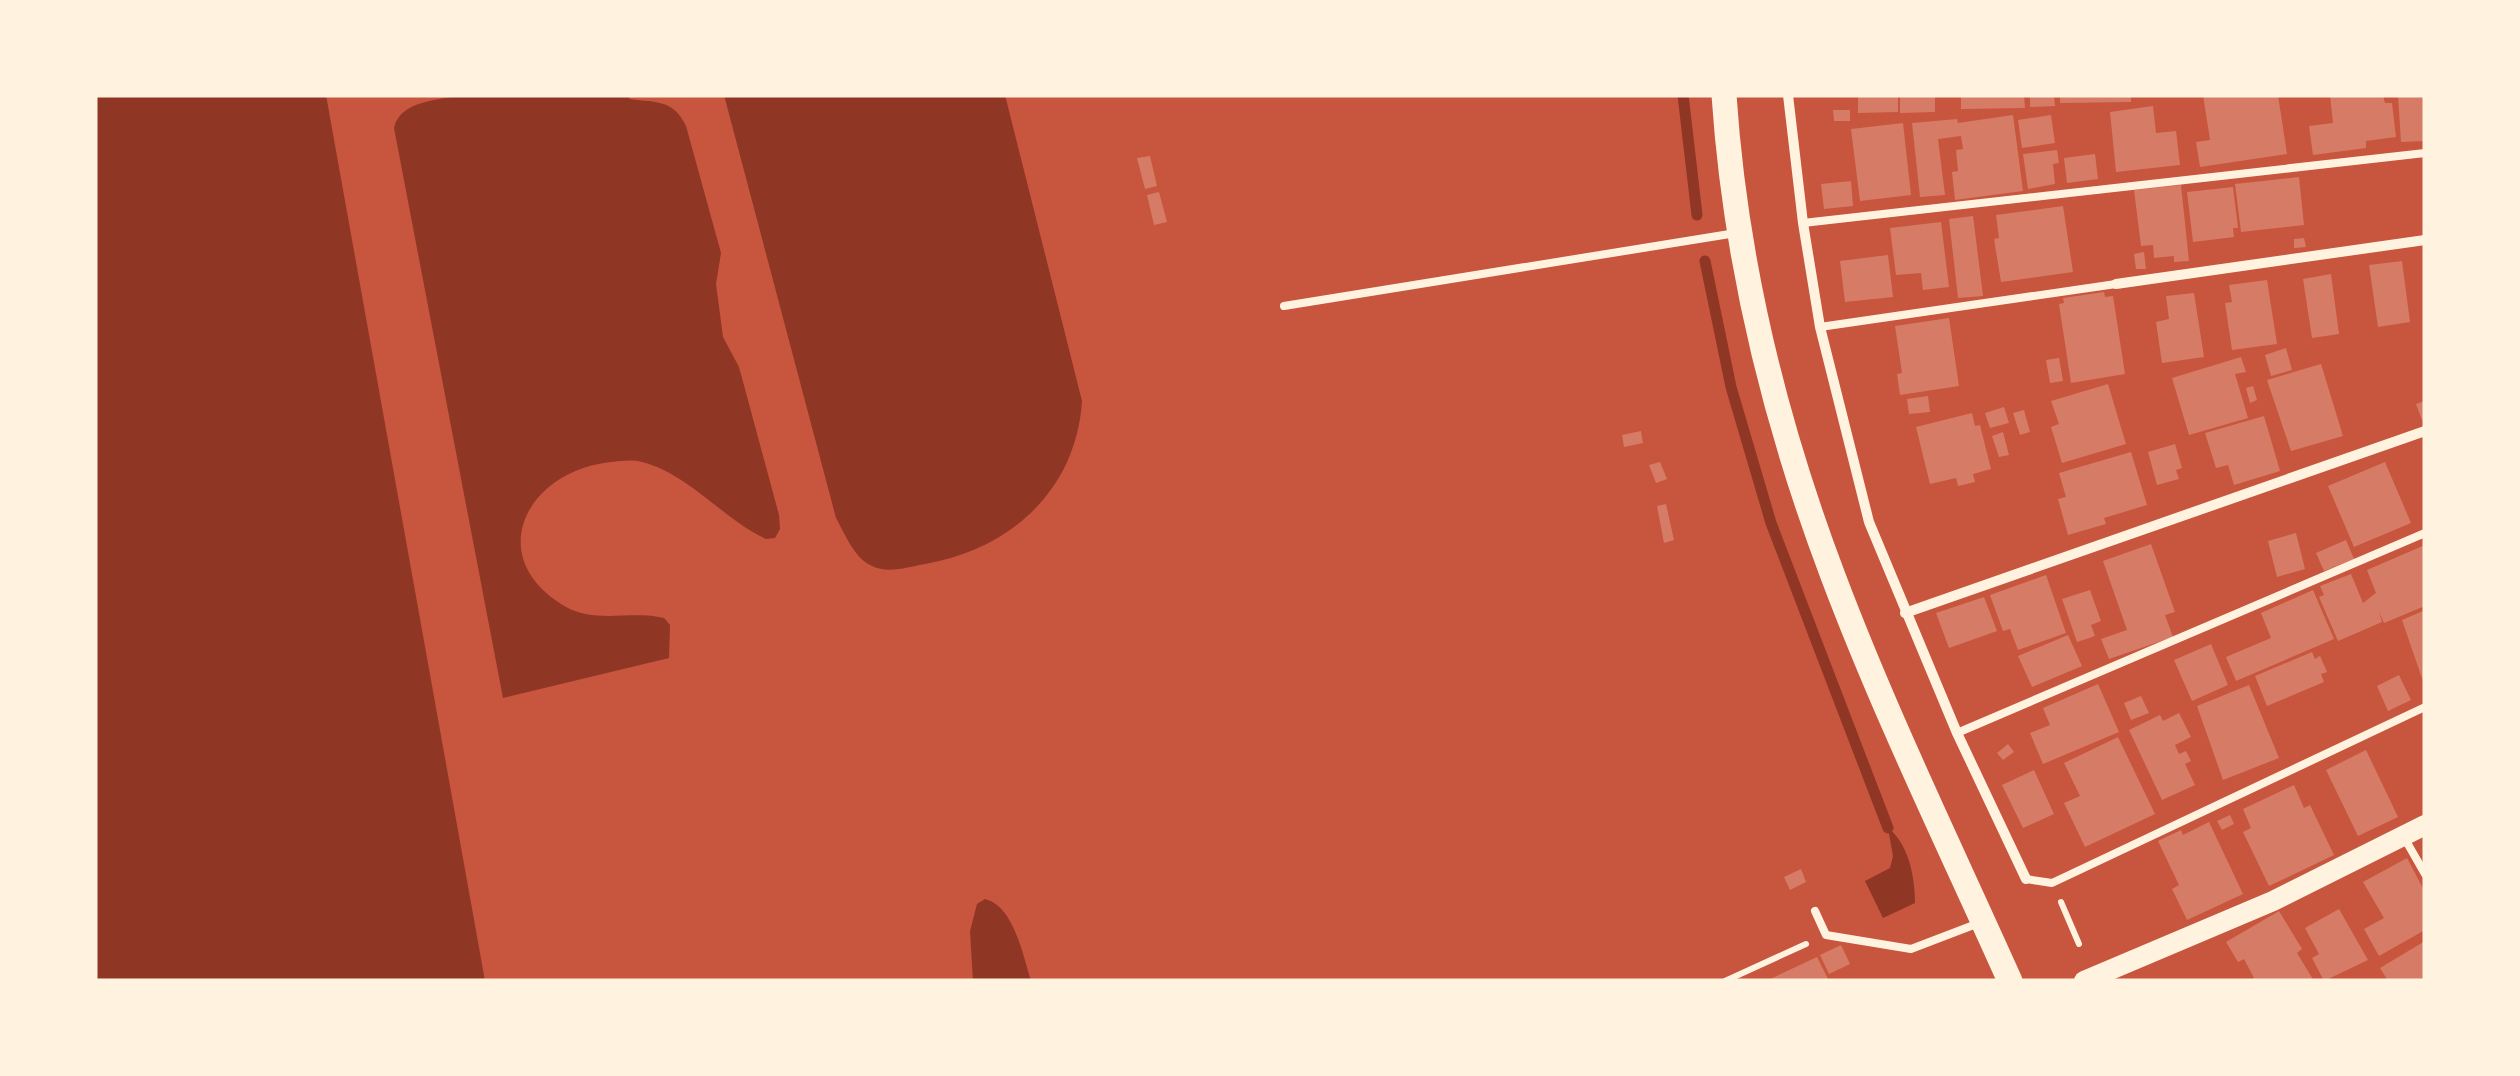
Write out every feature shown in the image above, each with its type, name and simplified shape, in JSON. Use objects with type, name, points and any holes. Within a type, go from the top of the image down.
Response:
[{"type":"main road","points":[[1724,95],[1740,232],[1770,376],[1809,510],[1859,641],[2010,981]]},
{"type":"main road","points":[[2084,981],[2274,901],[2425,825]]},
{"type":"street","points":[[1788,95],[1802,223],[1820,327],[1869,522],[1956,733],[2026,879]]},
{"type":"street","points":[[2116,284],[2425,240]]},
{"type":"street","points":[[1905,613],[2425,431]]},
{"type":"lane","points":[[1802,223],[2425,153]]},
{"type":"lane","points":[[1284,306],[1740,232]]},
{"type":"lane","points":[[1820,327],[2116,284]]},
{"type":"lane","points":[[1956,733],[2425,533]]},
{"type":"lane","points":[[2026,879],[2052,883],[2425,706]]},
{"type":"lane","points":[[2404,836],[2425,874]]},
{"type":"lane","points":[[1815,911],[1826,935],[1911,949],[1984,921]]},
{"type":"path","points":[[2052,883],[2078,944]]},
{"type":"path","points":[[1725,981],[1826,935]]},
{"type":"shaded area","points":[[95,95],[326,95],[485,981],[95,981]]},
{"type":"shaded area","points":[[464,95],[627,95],[630,99],[663,104],[681,117],[721,253],[716,284],[723,337],[739,367],[780,529],[775,538],[766,539],[675,476],[638,461],[581,469],[556,482],[537,499],[525,520],[521,542],[526,565],[540,587],[566,607],[589,615],[664,618],[670,625],[669,658],[503,698],[394,128],[412,107]]},
{"type":"shaded area","points":[[724,95],[1005,95],[1082,401],[1067,462],[1033,511],[1010,530],[956,556],[898,569],[872,566],[851,545],[836,518]]},
{"type":"shaded area","points":[[1888,828],[1901,843],[1909,862],[1915,903],[1883,918],[1865,881],[1890,868],[1893,856]]},
{"type":"shaded area","points":[[985,899],[1010,921],[1031,981],[973,981],[970,931],[977,904]]},
{"type":"building","points":[[1858,95],[1898,95],[1898,112],[1858,113]]},
{"type":"building","points":[[1900,95],[1935,95],[1935,112],[1900,113]]},
{"type":"building","points":[[1961,95],[2024,95],[2025,108],[1961,109]]},
{"type":"building","points":[[2030,95],[2054,95],[2055,106],[2030,107]]},
{"type":"building","points":[[2060,95],[2131,95],[2131,102],[2060,103]]},
{"type":"building","points":[[2203,95],[2278,95],[2287,154],[2200,167],[2196,142],[2210,140]]},
{"type":"building","points":[[2330,95],[2383,95],[2385,103],[2392,103],[2396,137],[2366,141],[2366,148],[2313,155],[2309,126],[2333,123]]},
{"type":"building","points":[[2398,95],[2425,95],[2425,141],[2401,142]]},
{"type":"building","points":[[2153,106],[2156,133],[2176,131],[2180,165],[2116,172],[2110,112]]},
{"type":"building","points":[[1833,110],[1850,110],[1850,121],[1834,121]]},
{"type":"building","points":[[2013,115],[2023,191],[1955,200],[1952,172],[1958,171],[1956,150],[1963,149],[1961,136],[1938,139],[1945,195],[1920,197],[1912,123],[1957,119],[1958,123]]},
{"type":"building","points":[[2051,115],[2055,143],[2022,148],[2018,120]]},
{"type":"building","points":[[1903,123],[1911,195],[1860,201],[1851,129]]},
{"type":"building","points":[[2057,150],[2059,163],[2053,164],[2055,184],[2028,189],[2023,154]]},
{"type":"building","points":[[2095,154],[2098,179],[2067,183],[2064,158]]},
{"type":"building","points":[[1150,156],[1157,186],[1145,189],[1137,158]]},
{"type":"building","points":[[2299,177],[2304,225],[2241,232],[2235,184]]},
{"type":"building","points":[[1851,181],[1853,206],[1824,209],[1821,184]]},
{"type":"building","points":[[2181,185],[2189,261],[2174,262],[2174,256],[2154,258],[2153,245],[2141,246],[2134,190]]},
{"type":"building","points":[[2233,187],[2238,228],[2233,228],[2234,237],[2193,242],[2187,192]]},
{"type":"building","points":[[1159,192],[1167,222],[1154,225],[1147,195]]},
{"type":"building","points":[[2063,206],[2073,272],[2001,282],[1994,239],[1999,238],[1996,215]]},
{"type":"building","points":[[1973,216],[1983,296],[1958,298],[1949,219]]},
{"type":"building","points":[[1941,222],[1949,287],[1923,290],[1921,273],[1896,275],[1890,228]]},
{"type":"building","points":[[2304,238],[2306,247],[2294,248],[2294,239]]},
{"type":"building","points":[[2144,252],[2146,269],[2136,269],[2134,254]]},
{"type":"building","points":[[1888,255],[1893,297],[1845,302],[1840,261]]},
{"type":"building","points":[[2402,261],[2410,322],[2378,327],[2369,265]]},
{"type":"building","points":[[2331,274],[2339,334],[2312,338],[2303,279]]},
{"type":"building","points":[[2267,280],[2277,344],[2232,350],[2225,303],[2232,302],[2229,285]]},
{"type":"building","points":[[2104,292],[2105,297],[2113,296],[2125,374],[2071,383],[2059,304],[2064,303],[2063,298]]},
{"type":"building","points":[[2194,293],[2204,357],[2162,363],[2156,322],[2169,319],[2166,296]]},
{"type":"building","points":[[1949,318],[1959,386],[1900,395],[1897,374],[1902,373],[1895,326]]},
{"type":"building","points":[[2286,348],[2292,370],[2271,376],[2265,355]]},
{"type":"building","points":[[2241,357],[2246,372],[2235,374],[2248,418],[2189,435],[2172,378]]},
{"type":"building","points":[[2059,358],[2063,381],[2050,383],[2046,360]]},
{"type":"building","points":[[2321,364],[2343,436],[2291,451],[2267,380]]},
{"type":"building","points":[[2108,384],[2126,444],[2062,463],[2051,427],[2059,424],[2051,401]]},
{"type":"building","points":[[2253,386],[2257,400],[2250,403],[2246,388]]},
{"type":"building","points":[[1928,396],[1930,412],[1909,414],[1907,399]]},
{"type":"building","points":[[2425,401],[2425,418],[2422,420],[2416,404]]},
{"type":"building","points":[[2004,407],[2009,423],[1990,428],[1985,413]]},
{"type":"building","points":[[2024,410],[2030,432],[2020,435],[2013,413]]},
{"type":"building","points":[[1972,413],[1975,426],[1980,425],[1991,469],[1973,474],[1975,482],[1958,486],[1956,478],[1930,484],[1916,427]]},
{"type":"building","points":[[2264,416],[2280,471],[2234,485],[2228,465],[2216,468],[2205,433]]},
{"type":"building","points":[[1641,431],[1643,443],[1624,447],[1622,435]]},
{"type":"building","points":[[2003,432],[2009,455],[1999,457],[1992,436]]},
{"type":"building","points":[[2175,444],[2182,468],[2176,470],[2179,479],[2157,485],[2148,452]]},
{"type":"building","points":[[2131,452],[2147,505],[2104,518],[2106,524],[2068,535],[2058,499],[2066,497],[2059,473]]},
{"type":"building","points":[[1660,462],[1667,479],[1656,483],[1649,465]]},
{"type":"building","points":[[2385,462],[2411,523],[2354,547],[2328,486]]},
{"type":"building","points":[[1666,504],[1674,540],[1664,543],[1657,506]]},
{"type":"building","points":[[2296,533],[2305,569],[2277,577],[2268,541]]},
{"type":"building","points":[[2346,540],[2354,559],[2324,571],[2316,553]]},
{"type":"building","points":[[2151,544],[2175,612],[2165,615],[2173,637],[2109,659],[2101,639],[2127,630],[2103,561]]},
{"type":"building","points":[[2425,545],[2425,606],[2384,623],[2379,612],[2382,622],[2338,641],[2319,597],[2324,595],[2320,586],[2351,574],[2363,603],[2376,593],[2367,570]]},
{"type":"building","points":[[2046,575],[2066,633],[2018,650],[2010,629],[2003,631],[1990,595]]},
{"type":"building","points":[[2090,590],[2101,621],[2091,625],[2095,636],[2077,642],[2062,599]]},
{"type":"building","points":[[2313,590],[2334,639],[2236,681],[2226,657],[2271,638],[2261,613]]},
{"type":"building","points":[[1984,597],[1997,631],[1949,648],[1936,613]]},
{"type":"building","points":[[2425,610],[2425,687],[2402,620]]},
{"type":"building","points":[[2068,635],[2082,666],[2032,687],[2018,656]]},
{"type":"building","points":[[2211,644],[2228,685],[2192,701],[2174,660]]},
{"type":"building","points":[[2312,652],[2315,659],[2320,656],[2327,672],[2321,674],[2324,682],[2267,706],[2255,676]]},
{"type":"building","points":[[2399,675],[2411,700],[2388,711],[2377,686]]},
{"type":"building","points":[[2098,684],[2119,732],[2043,764],[2030,733],[2050,725],[2043,708]]},
{"type":"building","points":[[2249,685],[2279,758],[2223,780],[2197,706]]},
{"type":"building","points":[[2141,696],[2149,713],[2131,720],[2124,703]]},
{"type":"building","points":[[2179,713],[2191,737],[2175,745],[2179,754],[2186,751],[2191,761],[2185,764],[2195,785],[2162,800],[2129,730],[2160,715],[2163,721]]},
{"type":"building","points":[[2118,737],[2155,814],[2085,847],[2064,803],[2080,796],[2064,763]]},
{"type":"building","points":[[2008,744],[2014,752],[2003,760],[1997,753]]},
{"type":"building","points":[[2366,750],[2398,817],[2358,836],[2326,770]]},
{"type":"building","points":[[2034,770],[2054,814],[2023,828],[2002,785]]},
{"type":"building","points":[[2294,785],[2304,808],[2310,805],[2334,855],[2269,886],[2243,832],[2251,828],[2243,809]]},
{"type":"building","points":[[2230,815],[2234,824],[2222,830],[2217,821]]},
{"type":"building","points":[[2209,822],[2243,894],[2187,920],[2172,889],[2179,885],[2158,841],[2181,830],[2183,835]]},
{"type":"building","points":[[2407,858],[2425,892],[2425,930],[2379,956],[2364,929],[2384,918],[2363,882]]},
{"type":"building","points":[[1801,869],[1806,882],[1790,890],[1784,877]]},
{"type":"building","points":[[2339,909],[2368,960],[2324,981],[2312,958],[2319,954],[2305,928]]},
{"type":"building","points":[[2279,911],[2302,949],[2297,953],[2314,981],[2249,981],[2254,978],[2244,959],[2238,962],[2226,942]]},
{"type":"building","points":[[2425,941],[2425,981],[2388,981],[2380,968]]},
{"type":"building","points":[[1841,945],[1850,964],[1829,974],[1820,955]]},
{"type":"building","points":[[1817,957],[1829,981],[1766,981]]},
{"type":"waterway","points":[[1683,95],[1697,215]]},
{"type":"waterway","points":[[1705,261],[1731,387],[1771,523],[1888,828]]}]
